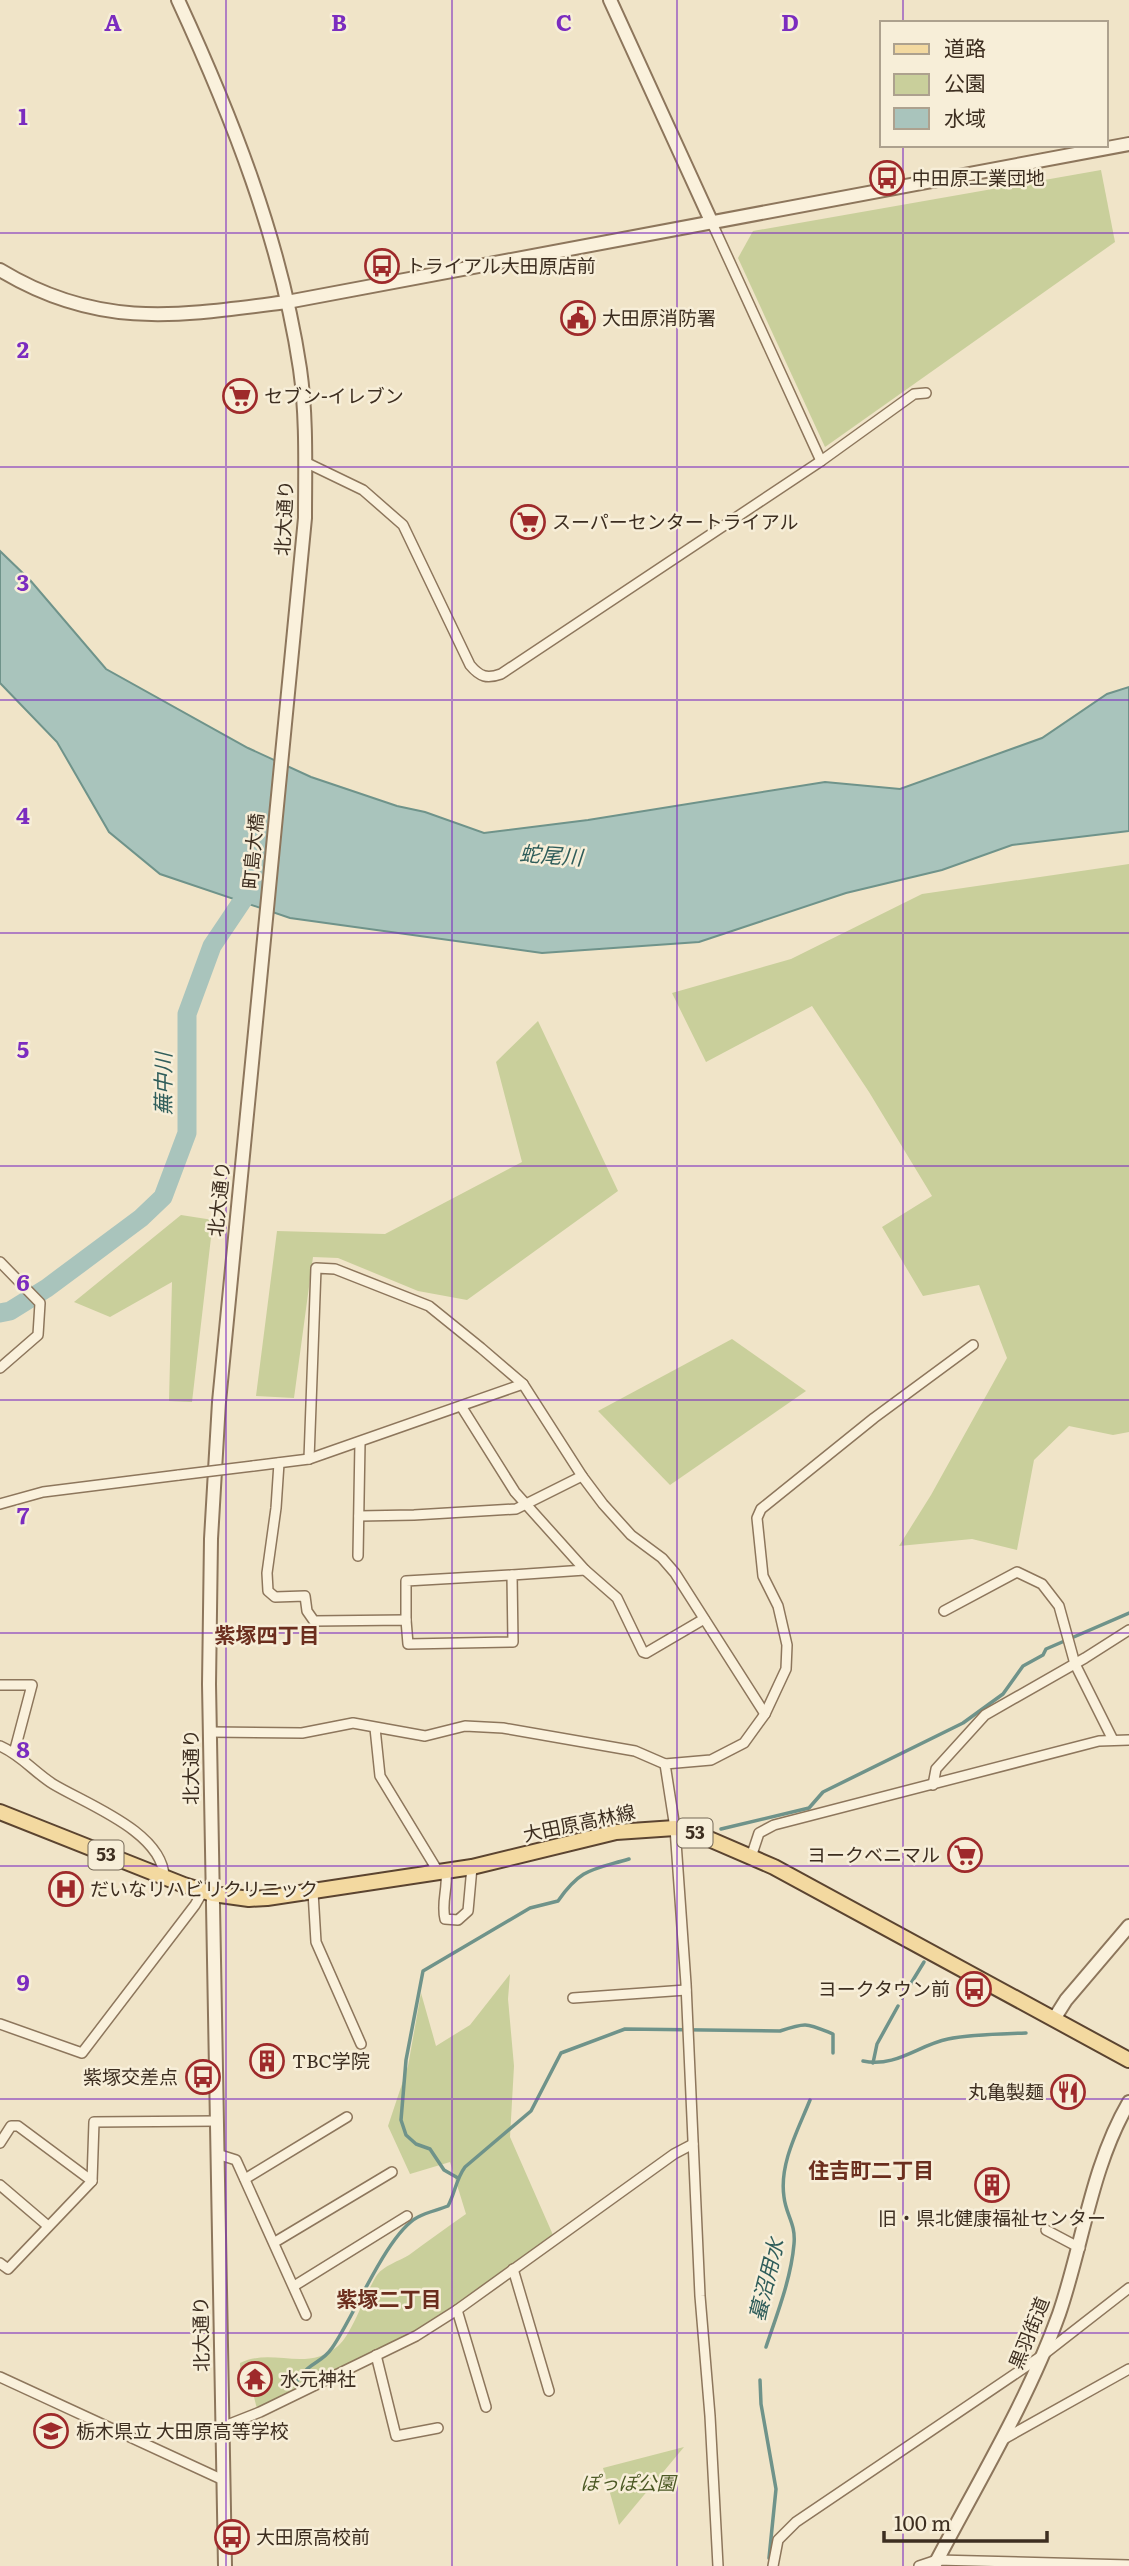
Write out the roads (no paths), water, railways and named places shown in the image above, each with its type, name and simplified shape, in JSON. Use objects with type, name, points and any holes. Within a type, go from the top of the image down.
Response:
[{"type":"main road","name":"大田原高林線","points":[[0,1812],[208,1893],[249,1899],[313,1892],[472,1867],[616,1832],[675,1828],[693,1832],[774,1867],[1129,2060]]},
{"type":"street","name":"北大通り","points":[[178,0],[212,78],[256,193],[287,302],[300,372],[305,519],[282,736]]},
{"type":"street","points":[[610,0],[821,461]]},
{"type":"street","points":[[0,270],[22,283],[58,298],[89,307],[128,314],[174,316],[287,302],[1129,144]]},
{"type":"street","points":[[305,462],[363,490],[403,525],[470,665],[478,674],[489,678],[501,674],[821,461],[914,394],[926,393]]},
{"type":"street","name":"町島大橋","points":[[261,969],[282,736]]},
{"type":"street","name":"北大通り","points":[[225,2566],[221,2479],[217,2121],[208,1893],[211,1539],[219,1402],[261,969]]},
{"type":"street","points":[[0,1262],[40,1303],[38,1335],[0,1368]]},
{"type":"street","points":[[309,1459],[316,1268],[335,1269],[429,1307],[523,1384],[582,1476],[631,1535],[668,1565],[765,1714]]},
{"type":"street","points":[[211,1732],[302,1733],[353,1723],[425,1736],[465,1726],[503,1728],[635,1751],[665,1764],[711,1760],[744,1743],[765,1714],[786,1669],[787,1645],[778,1606],[763,1576],[757,1518],[761,1509],[874,1418],[973,1345]]},
{"type":"street","points":[[0,1504],[43,1492],[309,1459],[523,1384]]},
{"type":"street","points":[[461,1406],[515,1492],[585,1570],[617,1598],[643,1652],[646,1653],[704,1619]]},
{"type":"street","points":[[358,1556],[360,1442]]},
{"type":"street","points":[[279,1463],[267,1573],[268,1591],[275,1597],[305,1596],[307,1611],[314,1621],[406,1620]]},
{"type":"street","points":[[359,1516],[516,1509],[582,1476]]},
{"type":"street","points":[[512,1575],[513,1642],[408,1644],[406,1581],[585,1570]]},
{"type":"street","points":[[944,1611],[1017,1572],[1042,1584],[1059,1606],[1075,1664],[1113,1740]]},
{"type":"street","points":[[933,1785],[936,1769],[985,1715],[1129,1630]]},
{"type":"street","points":[[0,1685],[32,1685],[14,1753]]},
{"type":"street","points":[[375,1728],[380,1776],[442,1872],[447,1888],[441,1905],[445,1919],[458,1920],[468,1911],[472,1867]]},
{"type":"street","points":[[751,1857],[759,1833],[774,1825],[1099,1741],[1129,1740]]},
{"type":"street","points":[[0,1746],[14,1753],[50,1782],[127,1825],[164,1864],[164,1877]]},
{"type":"street","points":[[665,1764],[675,1828],[686,1990],[700,2296],[718,2566]]},
{"type":"street","points":[[313,1892],[316,1942],[361,2043]]},
{"type":"street","points":[[0,2024],[82,2053],[195,1905],[208,1893]]},
{"type":"street","points":[[1054,2019],[1066,2000],[1129,1926]]},
{"type":"street","points":[[573,1998],[686,1990]]},
{"type":"street","name":"黒羽街道","points":[[935,2563],[1043,2356],[1080,2248],[1102,2161],[1129,2102]]},
{"type":"street","points":[[245,2179],[347,2117]]},
{"type":"street","points":[[0,2263],[8,2269],[92,2181],[94,2122],[217,2121]]},
{"type":"street","points":[[0,2143],[11,2126],[18,2126],[92,2181]]},
{"type":"street","points":[[222,2427],[260,2412],[416,2336],[457,2310],[674,2154],[693,2144]]},
{"type":"street","points":[[217,2154],[236,2160],[306,2315]]},
{"type":"street","points":[[275,2242],[392,2172]]},
{"type":"street","points":[[0,2185],[48,2226]]},
{"type":"street","points":[[294,2287],[407,2216]]},
{"type":"street","points":[[1046,2230],[1080,2248]]},
{"type":"street","points":[[513,2269],[549,2391]]},
{"type":"street","points":[[773,2566],[778,2540],[796,2522],[1043,2356],[1129,2288]]},
{"type":"street","points":[[457,2310],[486,2407]]},
{"type":"street","points":[[376,2356],[396,2436],[438,2428]]},
{"type":"street","points":[[1000,2441],[1129,2369]]},
{"type":"street","points":[[0,2377],[221,2479]]},
{"type":"street","points":[[919,2566],[935,2563],[1129,2565]]},
{"type":"water","name":"蛇尾川","points":[[0,551],[30,580],[106,669],[248,748],[311,777],[484,833],[588,820],[825,782],[900,789],[1042,738],[1107,694],[1129,687],[1129,831],[1012,845],[942,870],[846,893],[699,942],[542,953],[290,918],[160,874],[109,832],[57,742],[0,683]]},
{"type":"waterway","name":"蕪中川","points":[[0,1313],[10,1311],[47,1288],[141,1218],[163,1197],[187,1133],[187,1014],[212,946],[255,882]]},
{"type":"waterway","points":[[721,1829],[809,1808],[823,1792],[963,1723],[1003,1694],[1023,1666],[1043,1655],[1046,1649],[1129,1613]]},
{"type":"waterway","points":[[458,2178],[444,2170],[430,2149],[416,2144],[406,2135],[401,2120],[406,2060],[423,1971],[530,1908],[558,1901],[574,1882],[588,1872],[629,1859]]},
{"type":"waterway","points":[[902,1998],[924,1962]]},
{"type":"waterway","points":[[873,2063],[877,2044],[898,2006]]},
{"type":"waterway","points":[[298,2380],[332,2348],[383,2257],[406,2226],[421,2215],[448,2206],[465,2167],[531,2111],[561,2053],[625,2029],[780,2031],[806,2025],[833,2034],[833,2053]]},
{"type":"waterway","points":[[863,2061],[896,2059],[957,2037],[1026,2033]]},
{"type":"waterway","name":"蟇沼用水","points":[[766,2347],[787,2283],[794,2244],[794,2231],[784,2197],[784,2172],[810,2100]]},
{"type":"waterway","name":"蟇沼用水","points":[[760,2380],[761,2404],[776,2489],[769,2558]]},
{"type":"place","name":"中田原工業団地","points":[[887,178]]},
{"type":"place","name":"トライアル大田原店前","points":[[382,266]]},
{"type":"place","name":"大田原消防署","points":[[578,318]]},
{"type":"place","name":"セブン-イレブン","points":[[240,396]]},
{"type":"place","name":"スーパーセンタートライアル","points":[[528,522]]},
{"type":"place","name":"ヨークベニマル","points":[[965,1855]]},
{"type":"place","name":"だいなリハビリクリニック","points":[[66,1889]]},
{"type":"place","name":"ヨークタウン前","points":[[974,1989]]},
{"type":"place","name":"TBC学院","points":[[267,2061]]},
{"type":"place","name":"紫塚交差点","points":[[203,2077]]},
{"type":"place","name":"丸亀製麺","points":[[1068,2092]]},
{"type":"place","name":"旧・県北健康福祉センター","points":[[992,2185]]},
{"type":"place","name":"水元神社","points":[[255,2379]]},
{"type":"place","name":"栃木県立 大田原高等学校","points":[[51,2431]]},
{"type":"place","name":"大田原高校前","points":[[232,2537]]},
{"type":"district","name":"紫塚四丁目","points":[[267,1636]]},
{"type":"district","name":"住吉町二丁目","points":[[871,2171]]},
{"type":"district","name":"紫塚二丁目","points":[[389,2300]]},
{"type":"park label","name":"ぽっぽ公園","points":[[628,2483]]}]
